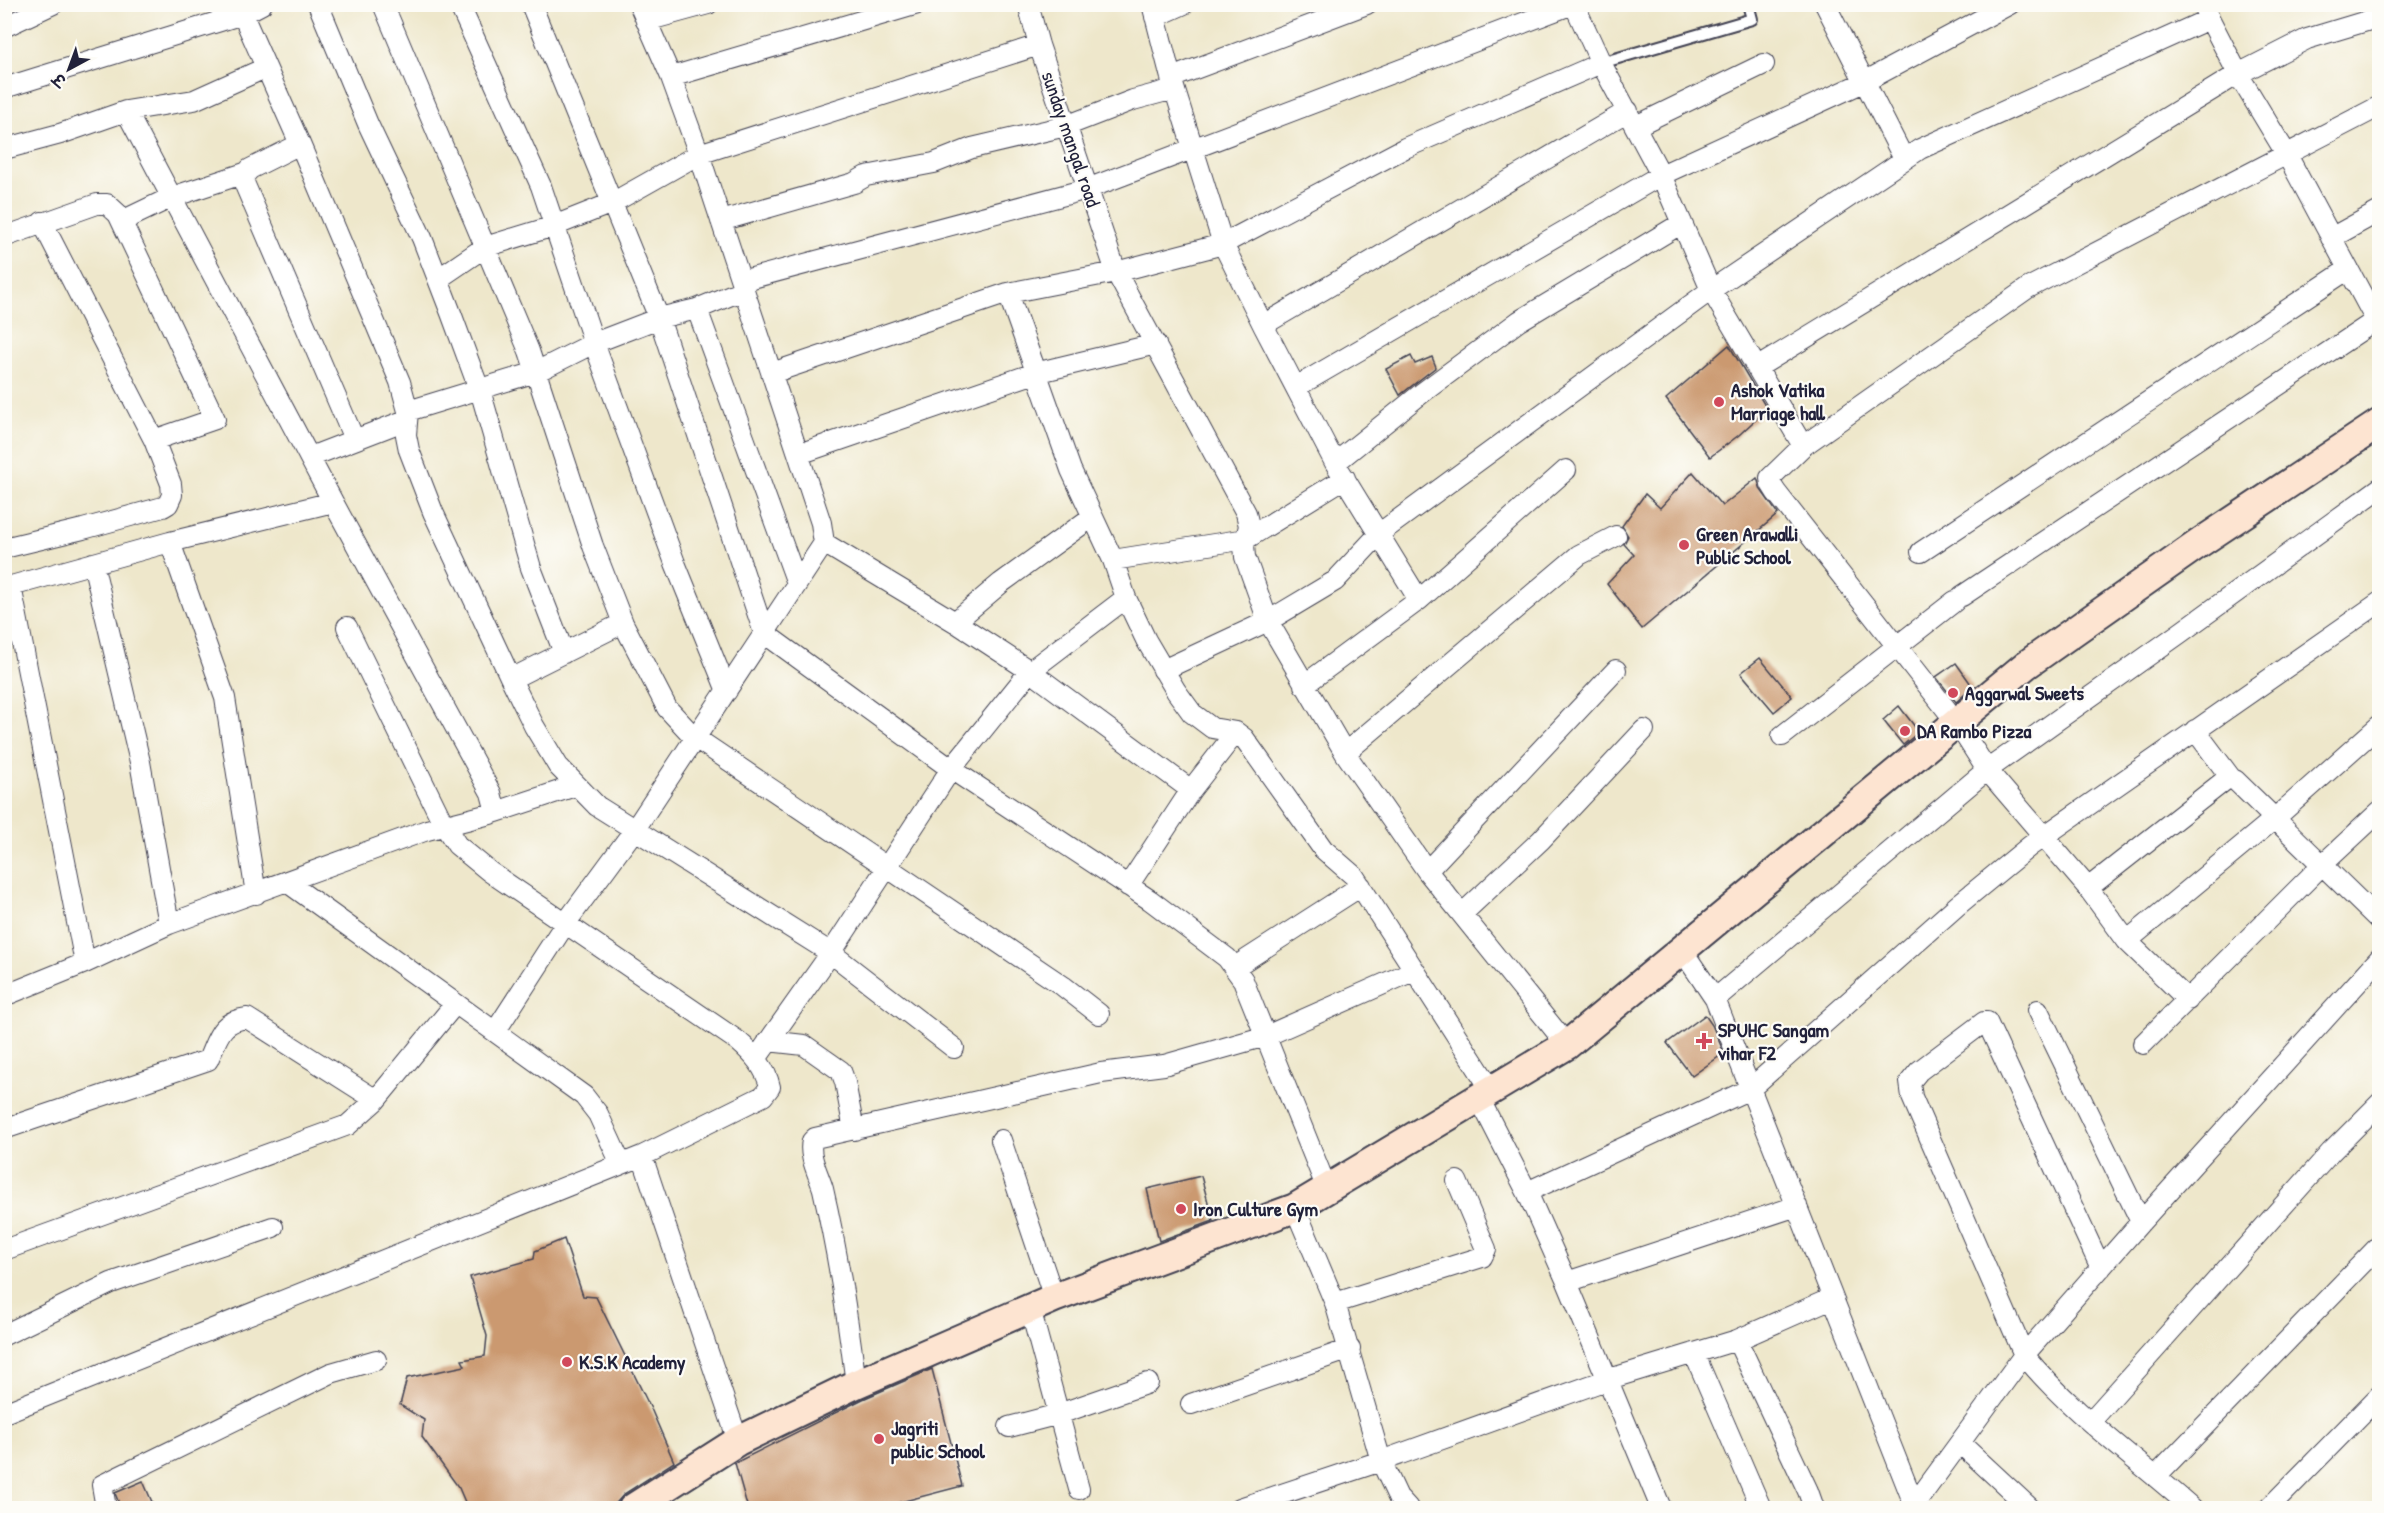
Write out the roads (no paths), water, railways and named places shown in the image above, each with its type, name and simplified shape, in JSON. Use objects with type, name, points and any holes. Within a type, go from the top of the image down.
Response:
[{"type":"street","points":[[4,27],[53,4]]},
{"type":"street","points":[[4,88],[262,4]]},
{"type":"street","points":[[318,4],[368,124],[422,238],[438,279],[479,390],[531,568],[564,653]]},
{"type":"street","points":[[383,4],[530,351],[593,546],[623,623],[667,708],[694,737],[1063,986],[1099,1014]]},
{"type":"street","points":[[459,4],[541,186],[594,343],[675,562],[727,691]]},
{"type":"street","points":[[531,4],[659,318],[764,633],[951,770],[1150,900],[1235,967],[1244,980],[1327,1189]]},
{"type":"street","points":[[495,1032],[565,924],[635,829],[824,543],[821,523],[799,454],[699,154],[671,77],[642,13],[708,4]]},
{"type":"street","points":[[671,77],[918,4]]},
{"type":"street","name":"sunday mangal road","points":[[1029,4],[1039,45],[1116,272],[1246,513],[1249,526],[1245,557],[1268,621],[1345,753],[1427,871],[1567,1045]]},
{"type":"street","points":[[1184,4],[1153,11],[1222,244],[1340,470],[1419,600]]},
{"type":"street","points":[[721,220],[854,183],[866,176],[934,163],[972,148],[1066,126],[1367,4]]},
{"type":"street","points":[[310,457],[407,416],[536,372],[594,343],[659,318],[697,309],[742,286],[1087,189],[1574,4],[1601,63],[1661,176],[1712,290],[1803,446]]},
{"type":"street","points":[[1825,4],[1904,159]]},
{"type":"street","points":[[1296,387],[1661,176],[1864,82],[2010,4]]},
{"type":"street","points":[[241,9],[400,382],[407,416],[409,450],[433,512],[511,679],[552,756],[575,786],[597,806],[831,952],[954,1048]]},
{"type":"street","points":[[1163,669],[1268,621],[1335,581],[1380,533],[1712,290],[1904,159],[1920,149],[2205,12],[2238,74],[2287,155],[2347,270],[2376,314],[1958,599],[1782,736]]},
{"type":"street","points":[[1758,366],[2238,74],[2307,39],[2379,17]]},
{"type":"street","points":[[438,279],[485,247],[554,226],[612,203],[699,154],[1039,45]]},
{"type":"street","points":[[772,373],[1008,293],[1116,272],[1222,244],[1405,148],[1601,63]]},
{"type":"street","points":[[1263,325],[1632,119],[1764,64]]},
{"type":"street","points":[[4,149],[60,134],[126,111],[194,100],[265,68]]},
{"type":"street","points":[[2188,1000],[2127,941],[2088,888],[1987,770],[1957,723],[1771,484],[1772,475],[1803,446],[2028,288],[2379,106]]},
{"type":"street","points":[[126,111],[333,502],[491,793],[496,812]]},
{"type":"street","points":[[122,221],[172,197],[245,173],[300,144]]},
{"type":"street","points":[[245,173],[242,178],[354,439]]},
{"type":"street","points":[[4,237],[42,222],[104,203],[112,207],[122,221],[215,419],[154,440]]},
{"type":"street","points":[[2331,238],[2379,211]]},
{"type":"street","points":[[4,548],[83,530],[168,504],[172,495],[171,484],[154,440],[42,222]]},
{"type":"street","points":[[1113,560],[1246,539],[1340,470],[1422,393],[1519,321],[1682,223]]},
{"type":"street","points":[[1921,552],[2347,270]]},
{"type":"street","points":[[1008,293],[1071,470],[1113,560],[1126,598],[1146,640],[1182,700],[1197,718],[1212,728],[1236,732],[1251,746],[1323,849],[1354,876],[1413,970],[1485,1094],[1568,1282],[1606,1380],[1661,1509]]},
{"type":"street","points":[[697,309],[797,583]]},
{"type":"street","points":[[799,454],[1035,373],[1156,344]]},
{"type":"street","points":[[633,1509],[738,1441],[856,1384],[1042,1303],[1295,1208],[1567,1045],[2026,665],[2201,542],[2379,423]]},
{"type":"street","points":[[1304,685],[1419,600],[1566,470]]},
{"type":"street","points":[[1715,999],[1987,770],[2379,488]]},
{"type":"street","points":[[85,963],[8,587],[170,542],[333,502]]},
{"type":"street","points":[[955,622],[1001,583],[1092,517]]},
{"type":"street","points":[[1345,753],[1579,555],[1616,536]]},
{"type":"street","points":[[170,542],[225,698],[256,894]]},
{"type":"street","points":[[824,543],[955,622],[1030,671],[1191,790]]},
{"type":"street","points":[[93,563],[140,762],[169,924]]},
{"type":"street","points":[[756,1059],[831,952],[951,770],[1030,671],[1126,598]]},
{"type":"street","points":[[1527,1192],[1750,1089],[1958,905],[2043,836],[2379,602]]},
{"type":"street","points":[[511,679],[623,623]]},
{"type":"street","points":[[4,1413],[642,1156],[766,1094],[770,1087],[768,1077],[756,1059],[738,1041],[565,924],[463,851],[444,825],[347,627]]},
{"type":"street","points":[[1427,871],[1616,670]]},
{"type":"street","points":[[2127,941],[2273,820],[2379,725]]},
{"type":"street","points":[[1462,914],[1541,840],[1644,730]]},
{"type":"street","points":[[2195,730],[2231,778],[2379,921]]},
{"type":"street","points":[[1128,886],[1191,790],[1236,732]]},
{"type":"street","points":[[2088,888],[2226,779],[2231,778]]},
{"type":"street","points":[[4,996],[85,963],[169,924],[444,825],[496,812],[575,786]]},
{"type":"street","points":[[2143,1044],[2379,811]]},
{"type":"street","points":[[287,882],[573,1088],[592,1105],[621,1164]]},
{"type":"street","points":[[1235,967],[1360,886]]},
{"type":"street","points":[[1682,950],[1715,999],[1913,1506]]},
{"type":"street","points":[[1913,1506],[2024,1355],[2140,1221],[2379,958]]},
{"type":"street","points":[[856,1384],[844,1292],[822,1189],[811,1150],[812,1141],[815,1138],[1101,1073],[1164,1065],[1266,1036],[1413,970]]},
{"type":"street","points":[[4,1250],[348,1125],[376,1100],[455,1004]]},
{"type":"street","points":[[2038,1010],[2140,1221]]},
{"type":"street","points":[[4,1129],[208,1060],[222,1028],[235,1019],[247,1018],[376,1100]]},
{"type":"street","points":[[2101,1268],[1987,1022],[1984,1022],[1919,1071],[1910,1082],[1912,1097],[2024,1355],[2091,1421],[2192,1509]]},
{"type":"street","points":[[768,1041],[804,1045],[841,1071],[854,1130]]},
{"type":"street","points":[[2091,1421],[2331,1152],[2379,1103]]},
{"type":"street","points":[[1001,1140],[1042,1303],[1059,1414],[1079,1489]]},
{"type":"street","points":[[642,1156],[738,1441]]},
{"type":"street","points":[[1335,1303],[1482,1257],[1486,1249],[1457,1181]]},
{"type":"street","points":[[1568,1282],[1797,1206]]},
{"type":"street","points":[[1295,1208],[1335,1303],[1381,1461],[1398,1497],[1408,1509]]},
{"type":"street","points":[[4,1335],[111,1283],[273,1227]]},
{"type":"street","points":[[2156,1476],[2379,1245]]},
{"type":"street","points":[[1240,1509],[1293,1500],[1381,1461],[1606,1380],[1737,1340],[1832,1298]]},
{"type":"street","points":[[1737,1340],[1808,1491],[1814,1509]]},
{"type":"street","points":[[1191,1404],[1350,1349]]},
{"type":"street","points":[[1694,1353],[1761,1509]]},
{"type":"street","points":[[106,1509],[102,1485],[331,1373],[376,1360]]},
{"type":"street","points":[[1009,1427],[1059,1414],[1148,1383]]},
{"type":"street","points":[[2269,1509],[2379,1395]]},
{"type":"street","points":[[1960,1443],[2030,1509]]},
{"type":"lane","points":[[1601,63],[1752,19],[1748,4]]},
{"type":"place","name":"Ashok Vatika Marriage hall","points":[[1719,402]]},
{"type":"place","name":"Green Arawalli Public School","points":[[1684,545]]},
{"type":"place","name":"Aggarwal Sweets","points":[[1953,693]]},
{"type":"place","name":"DA Rambo Pizza","points":[[1905,731]]},
{"type":"place","name":"SPUHC Sangam vihar F2","points":[[1704,1041]]},
{"type":"place","name":"Iron Culture Gym","points":[[1181,1209]]},
{"type":"place","name":"K.S.K Academy","points":[[567,1362]]},
{"type":"place","name":"Jagriti public School","points":[[879,1439]]}]
